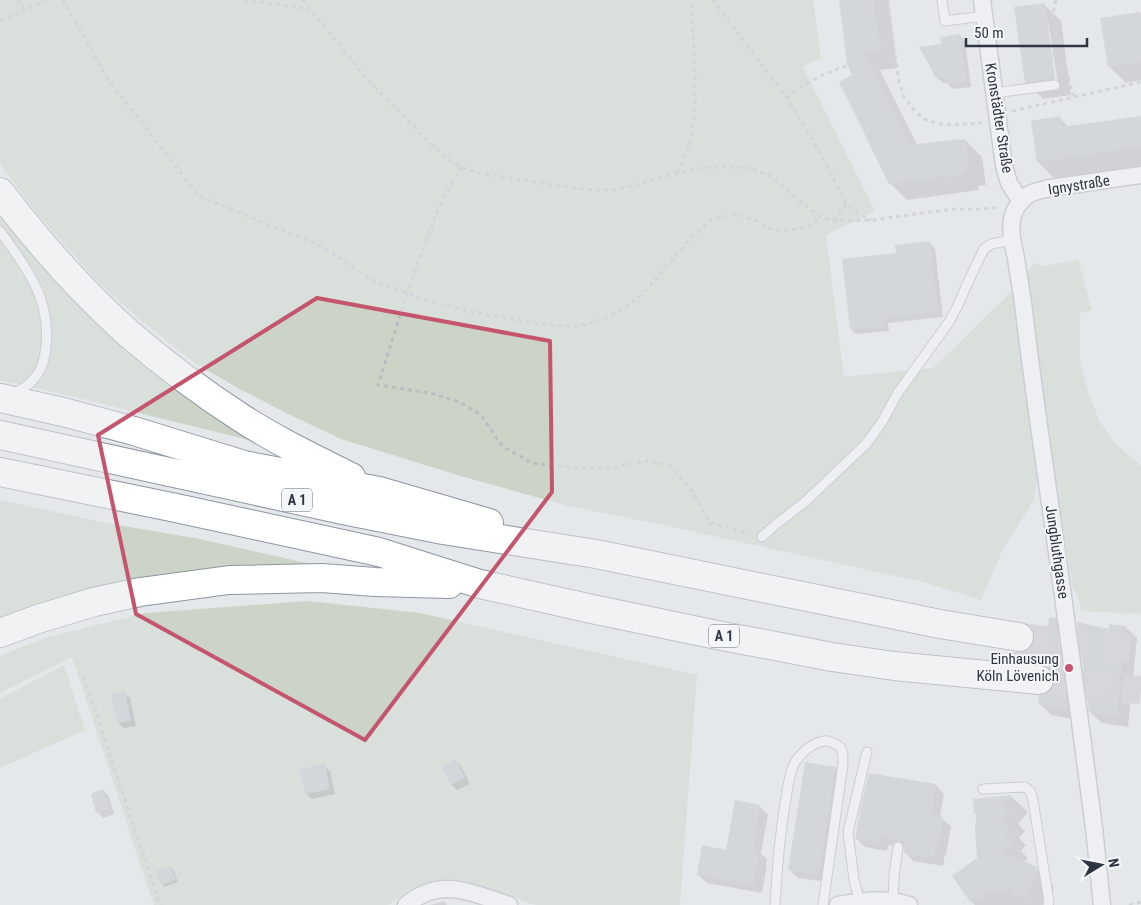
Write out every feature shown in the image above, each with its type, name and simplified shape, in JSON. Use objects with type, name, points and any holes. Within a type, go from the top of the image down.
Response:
[{"type":"highway","points":[[0,192],[52,255],[91,297],[127,332],[163,362],[241,418],[283,443],[378,492]]},
{"type":"highway","points":[[3,398],[134,431],[244,465],[378,492],[596,554]]},
{"type":"highway","name":"A 1","points":[[0,435],[442,530],[596,554],[940,624],[1019,637]]},
{"type":"highway","name":"A 1","points":[[0,472],[379,552],[480,584],[601,611],[832,657],[894,666],[1039,680]]},
{"type":"highway","points":[[0,633],[94,602],[140,592],[229,580],[322,578],[376,582],[480,584]]},
{"type":"street","name":"Kronstädter Straße","points":[[983,8],[1004,166],[1018,207]]},
{"type":"street","name":"Ignystraße","points":[[1018,207],[1028,195],[1050,188],[1141,175]]},
{"type":"street","name":"Jungbluthgasse","points":[[1018,207],[1012,220],[1012,240],[1020,283],[1034,394],[1050,497],[1094,828],[1102,905]]},
{"type":"street","points":[[406,905],[425,894],[438,889],[450,888],[509,905]]},
{"type":"street","points":[[838,905],[872,900],[901,902],[909,905]]},
{"type":"lane","points":[[942,0],[945,21],[983,8]]},
{"type":"lane","points":[[994,93],[1056,85]]},
{"type":"lane","points":[[0,230],[37,286],[47,324],[46,348],[39,372],[31,383],[3,398]]},
{"type":"lane","points":[[762,537],[806,501],[866,444],[882,422],[897,394],[948,322],[984,249],[991,244],[1012,240]]},
{"type":"lane","points":[[775,905],[781,832],[794,765],[802,754],[813,745],[824,741],[834,743],[841,748],[843,764],[823,905]]},
{"type":"lane","points":[[860,902],[854,880],[848,832],[867,752]]},
{"type":"lane","points":[[983,789],[1025,787],[1030,791],[1039,837],[1048,905]]},
{"type":"lane","points":[[893,902],[898,848]]},
{"type":"path","points":[[18,0],[24,10]]},
{"type":"path","points":[[0,21],[47,0]]},
{"type":"path","points":[[63,0],[107,78],[199,196],[323,247],[372,280],[434,303],[546,325],[577,326],[601,320],[636,300],[690,238],[713,220],[736,214],[756,221],[772,230],[791,230],[811,225],[822,217]]},
{"type":"path","points":[[244,0],[310,9]]},
{"type":"path","points":[[303,0],[366,78],[430,144],[460,167],[478,173],[581,189],[599,190],[620,189],[701,168],[749,168],[770,176],[822,217],[834,221],[872,220],[954,209],[1018,207]]},
{"type":"path","points":[[677,173],[692,130],[695,92],[692,0]]},
{"type":"path","points":[[713,0],[787,98],[813,141],[846,204],[860,215],[872,220]]},
{"type":"path","points":[[888,0],[899,82],[904,97],[924,119],[936,123],[950,125],[966,124],[1141,82]]},
{"type":"path","points":[[1056,0],[1052,18],[1053,24],[1074,98]]},
{"type":"path","points":[[1048,25],[1053,24]]},
{"type":"path","points":[[1052,56],[1062,54]]},
{"type":"path","points":[[867,64],[896,59]]},
{"type":"path","points":[[787,98],[797,88],[838,68],[848,66]]},
{"type":"path","points":[[460,167],[438,209],[407,293],[378,385],[434,394],[460,402],[481,415],[502,446],[532,463],[565,467],[609,468],[647,462],[669,465],[691,490],[710,523],[762,537]]},
{"type":"path","points":[[834,221],[846,204]]},
{"type":"path","points":[[84,677],[160,905]]},
{"type":"path","points":[[1129,905],[1141,902]]},
{"type":"highlighted area","points":[[317,298],[550,341],[552,492],[365,740],[136,614],[98,435]]},
{"type":"green space","points":[[0,0],[813,0],[821,58],[803,67],[875,211],[826,235],[844,377],[933,368],[1006,297],[1034,263],[1044,266],[1078,260],[1092,310],[1080,313],[1080,362],[1089,395],[1100,422],[1116,444],[1141,466],[1141,614],[1081,611],[1079,600],[1072,585],[1053,473],[1038,473],[1034,500],[1003,549],[981,600],[923,582],[568,506],[464,477],[341,439],[236,387],[192,361],[143,322],[99,283],[40,217],[0,164]]},
{"type":"green space","points":[[0,205],[261,443],[0,380]]},
{"type":"green space","points":[[0,500],[106,523],[200,539],[315,565],[0,624]]},
{"type":"green space","points":[[308,601],[420,613],[697,675],[680,905],[536,905],[480,886],[451,880],[430,883],[409,890],[388,905],[154,905],[72,657],[0,693],[0,656],[45,638],[146,613]]},
{"type":"green space","points":[[64,665],[85,730],[0,768],[0,699]]},
{"type":"building","points":[[839,0],[874,0],[881,52],[864,54],[910,145],[966,139],[969,169],[962,170],[963,174],[889,184],[839,82],[852,75],[847,64]]},
{"type":"building","points":[[1045,3],[1055,78],[1025,83],[1014,7]]},
{"type":"building","points":[[1140,12],[1141,62],[1108,67],[1100,18]]},
{"type":"building","points":[[960,34],[967,82],[946,84],[945,77],[936,78],[919,47],[941,44],[940,37]]},
{"type":"building","points":[[1060,116],[1062,127],[1141,116],[1141,147],[1037,162],[1031,121]]},
{"type":"building","points":[[930,241],[938,312],[883,318],[884,326],[850,329],[842,259],[896,253],[895,245]]},
{"type":"building","points":[[1049,617],[1056,618],[1068,709],[1038,704],[1039,695],[1046,694],[1054,682],[1053,674],[1048,668],[1040,664],[1012,662],[1013,652],[1024,652],[1031,647],[1034,634],[1048,626]]},
{"type":"building","points":[[1077,622],[1109,629],[1109,624],[1126,626],[1117,716],[1089,712]]},
{"type":"building","points":[[125,691],[131,721],[117,723],[111,694]]},
{"type":"building","points":[[456,759],[465,778],[450,785],[442,766]]},
{"type":"building","points":[[805,762],[836,767],[819,875],[788,870]]},
{"type":"building","points":[[325,764],[330,789],[305,794],[300,769]]},
{"type":"building","points":[[869,773],[936,784],[931,814],[943,816],[934,858],[904,853],[904,841],[880,837],[879,843],[855,839]]},
{"type":"building","points":[[103,789],[109,808],[96,813],[91,794]]},
{"type":"building","points":[[1012,795],[1002,807],[1009,814],[1003,821],[1010,827],[1004,835],[1012,841],[1003,852],[1037,867],[1038,871],[1026,897],[1020,894],[1016,896],[1012,887],[998,892],[989,891],[980,899],[971,903],[952,876],[977,858],[975,828],[977,813],[974,814],[973,799]]},
{"type":"building","points":[[735,800],[760,805],[753,849],[759,850],[754,885],[697,875],[702,845],[726,850]]},
{"type":"building","points":[[171,866],[176,880],[161,885],[156,871]]},
{"type":"tunnel","points":[[1019,637],[1141,650]]},
{"type":"tunnel","points":[[1039,680],[1141,690]]},
{"type":"place","name":"Einhausung Köln Lövenich","points":[[1069,668]]}]
